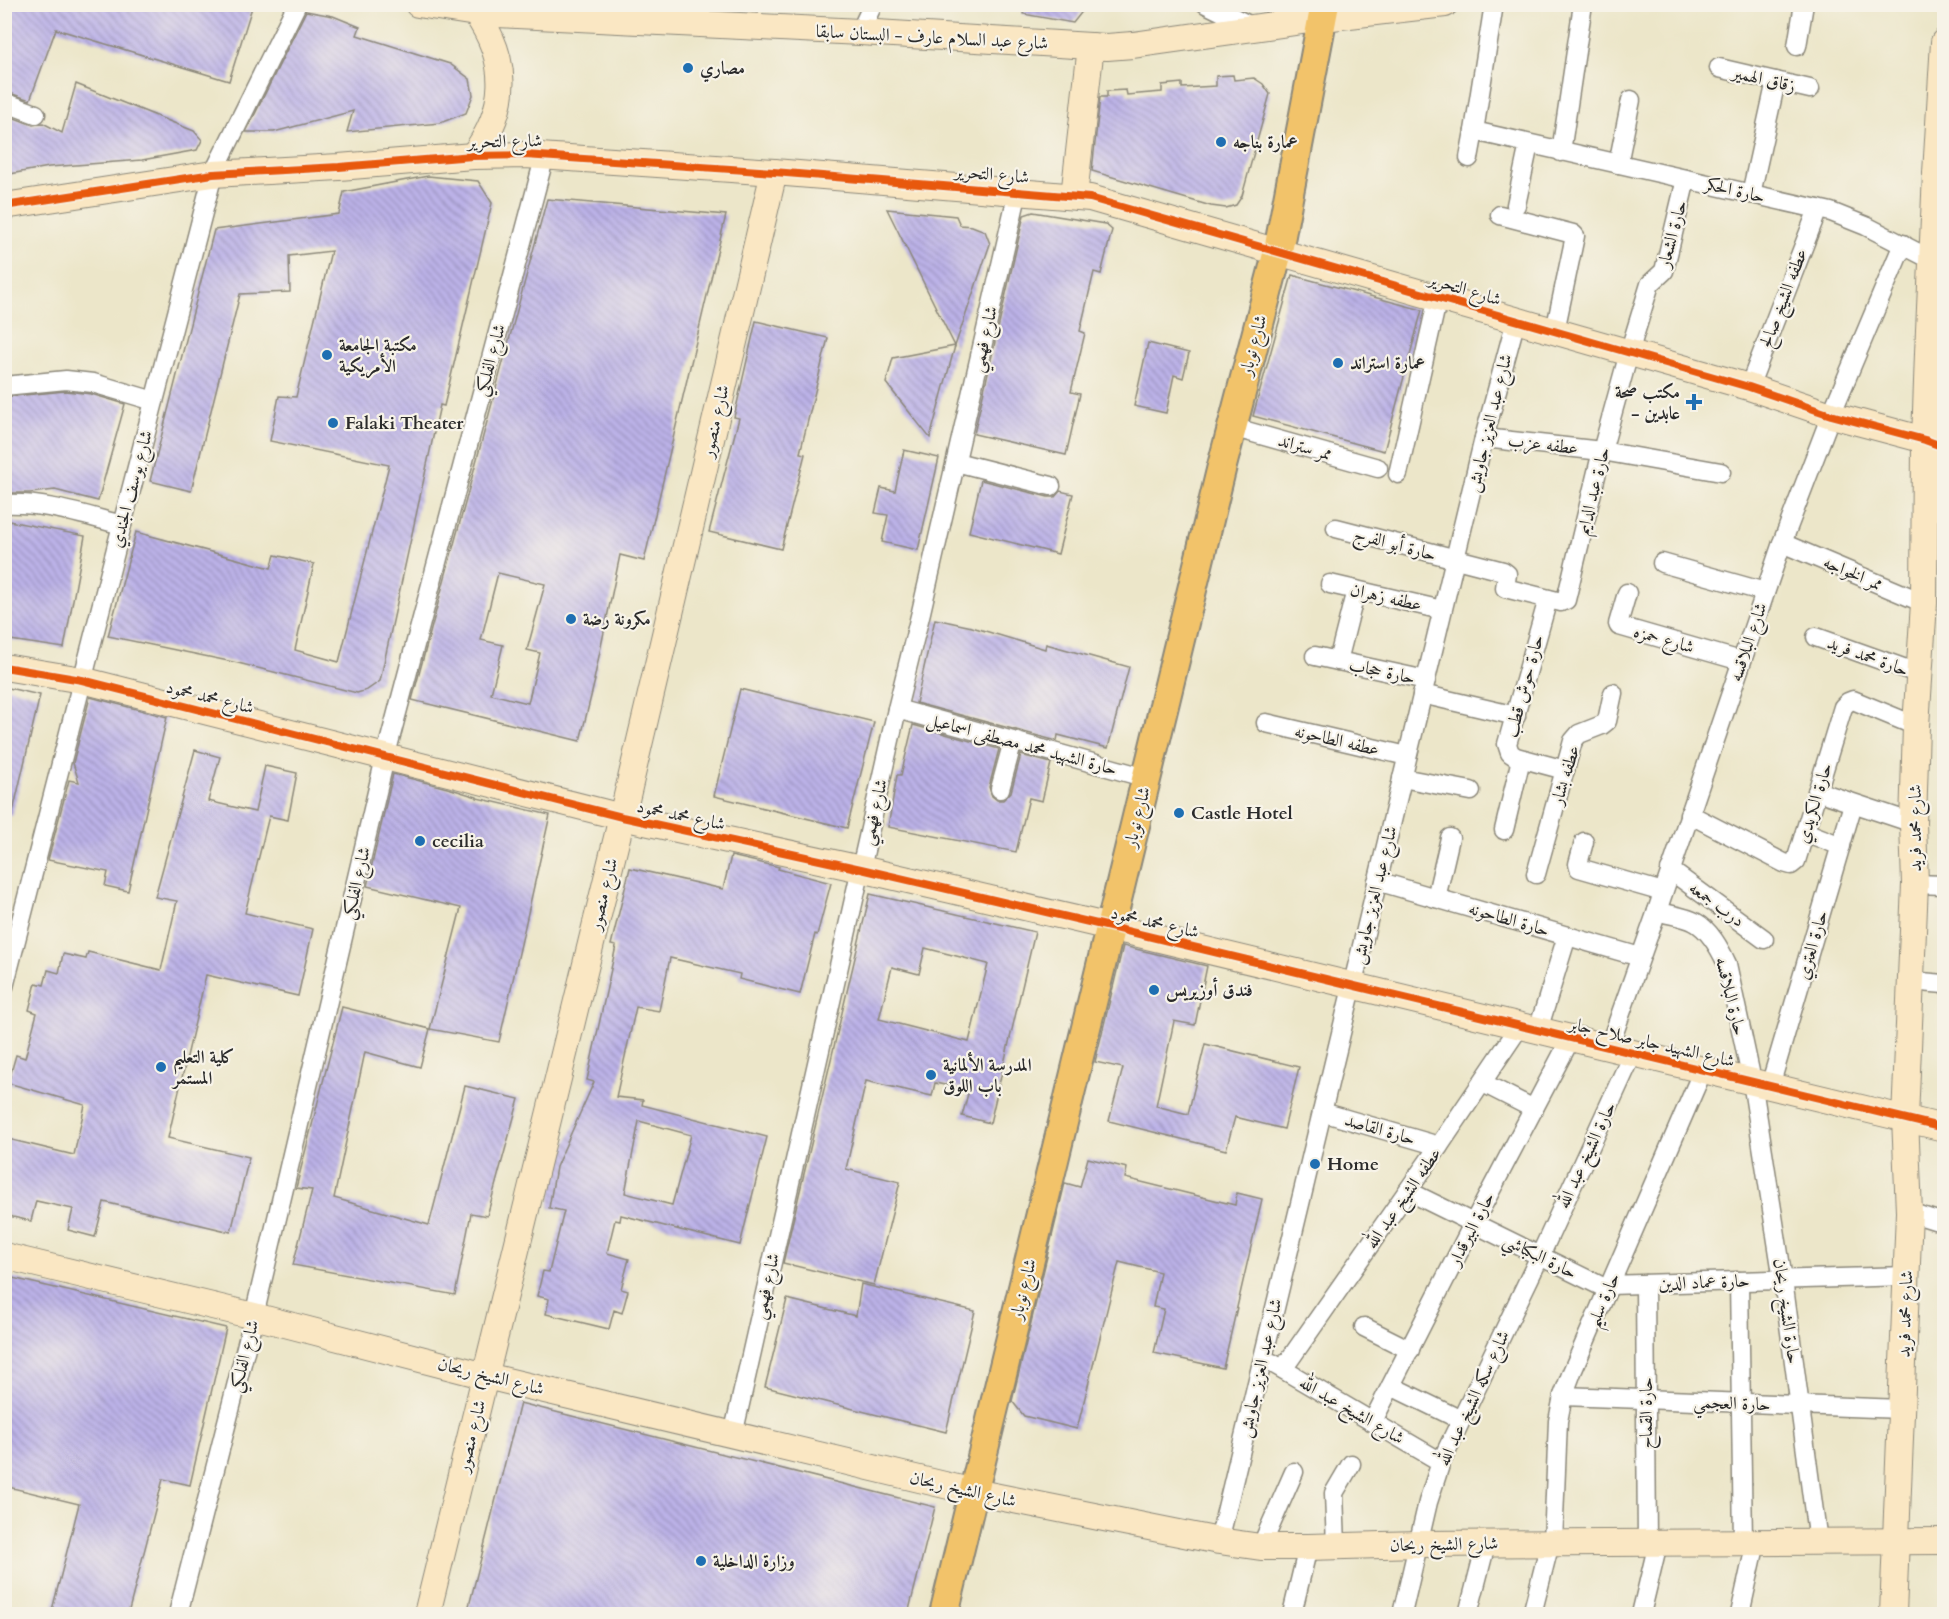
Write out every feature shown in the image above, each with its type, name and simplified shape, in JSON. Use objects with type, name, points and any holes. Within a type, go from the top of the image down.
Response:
[{"type":"main road","name":"شارع نوبار","points":[[944,1614],[1232,427],[1278,251],[1324,11]]},
{"type":"street","name":"شارع يوسف الجندي","points":[[4,987],[213,174],[297,4]]},
{"type":"street","name":"شارع عبد السلام عارف - البستان سابقا","points":[[418,4],[463,9],[573,11],[1091,46],[1133,45],[1255,28],[1324,11],[1445,4]]},
{"type":"street","points":[[860,32],[873,4]]},
{"type":"street","points":[[1206,4],[1255,28]]},
{"type":"street","points":[[1469,158],[1494,4]]},
{"type":"street","points":[[1562,152],[1583,4]]},
{"type":"street","points":[[1797,46],[1804,4]]},
{"type":"street","points":[[463,9],[487,29],[500,66],[499,105],[485,141],[473,156]]},
{"type":"street","name":"شارع محمد فريد","points":[[1893,1614],[1909,1212],[1905,1118],[1915,884],[1913,823],[1916,726],[1935,443],[1936,357],[1932,260],[1944,42]]},
{"type":"street","points":[[1074,196],[1091,46]]},
{"type":"street","name":"زقاق الهمير","points":[[1719,68],[1810,89]]},
{"type":"street","points":[[1751,194],[1776,81]]},
{"type":"street","points":[[1618,164],[1631,100]]},
{"type":"street","points":[[4,102],[36,114]]},
{"type":"street","name":"حارة الحكر","points":[[1474,131],[1847,217],[1932,260]]},
{"type":"street","points":[[1516,205],[1529,144]]},
{"type":"street","name":"شارع التحرير","points":[[4,206],[213,174],[473,156],[545,155],[1074,196],[1114,204],[1278,251],[1749,387],[1831,415],[1935,443]]},
{"type":"street","name":"شارع الفلكي","points":[[178,1614],[254,1316],[385,758],[545,155]]},
{"type":"street","name":"شارع منصور","points":[[427,1614],[621,817],[774,172]]},
{"type":"street","name":"حارة الشعار","points":[[1629,353],[1650,284],[1664,271],[1686,179]]},
{"type":"street","name":"شارع فهمي","points":[[733,1435],[897,710],[1018,191]]},
{"type":"street","name":"عطفه الشيخ صالح","points":[[1749,387],[1818,209]]},
{"type":"street","points":[[1500,215],[1575,236],[1555,331]]},
{"type":"street","name":"شارع البلاقسه","points":[[1621,1050],[1641,957],[1782,543],[1831,415],[1903,244]]},
{"type":"street","points":[[1398,474],[1437,297]]},
{"type":"street","name":"شارع عبد العزيز جاويش","points":[[1219,1541],[1442,610],[1484,438],[1516,320]]},
{"type":"street","name":"حارة عبد الدايم","points":[[1548,599],[1561,602],[1566,600],[1568,595],[1602,451],[1629,353]]},
{"type":"street","points":[[4,386],[66,380],[93,383],[154,401]]},
{"type":"street","name":"ممر ستراند","points":[[1232,427],[1378,468]]},
{"type":"street","name":"عطفه عزب","points":[[1484,438],[1602,451],[1721,472]]},
{"type":"street","points":[[956,462],[1051,486]]},
{"type":"street","points":[[4,504],[26,503],[57,508],[122,525]]},
{"type":"street","name":"حارة أبو الفرج","points":[[1336,528],[1503,571],[1508,574],[1506,588],[1548,599]]},
{"type":"street","name":"ممر الخواجه","points":[[1782,543],[1924,603]]},
{"type":"street","points":[[1662,563],[1765,592]]},
{"type":"street","name":"عطفه زهران","points":[[1330,584],[1442,610]]},
{"type":"street","name":"حارة حجاب","points":[[1338,662],[1356,590]]},
{"type":"street","name":"شارع حمزه","points":[[1627,593],[1619,626],[1742,661]]},
{"type":"street","name":"حارة حوش قطب","points":[[1548,599],[1508,744],[1510,753],[1516,758],[1565,771]]},
{"type":"street","name":"حارة محمد فريد","points":[[1816,637],[1920,675]]},
{"type":"street","name":"حارة حجاب","points":[[1314,656],[1424,687]]},
{"type":"street","name":"شارع محمد محمود","points":[[4,667],[82,680],[621,817],[861,869],[1352,985]]},
{"type":"street","points":[[1424,687],[1516,716]]},
{"type":"street","name":"عطفه بشار","points":[[1536,874],[1573,741],[1579,734],[1607,721],[1613,693]]},
{"type":"street","name":"حارة الكريدي","points":[[1689,814],[1791,865],[1796,861],[1844,707],[1848,702],[1853,700],[1916,726]]},
{"type":"street","name":"حارة الشهيد محمد مصطفى اسماعيل","points":[[897,710],[1147,778]]},
{"type":"street","name":"عطفه الطاحونه","points":[[1266,723],[1407,756]]},
{"type":"street","points":[[1000,789],[1014,741]]},
{"type":"street","points":[[1504,830],[1521,759]]},
{"type":"street","points":[[1402,778],[1471,791]]},
{"type":"street","points":[[1817,791],[1913,823]]},
{"type":"street","name":"حارة العتري","points":[[1761,1083],[1853,804]]},
{"type":"street","points":[[1805,832],[1841,846]]},
{"type":"street","points":[[1436,898],[1450,838]]},
{"type":"street","points":[[1584,842],[1579,868],[1663,892]]},
{"type":"street","name":"درب جمعه","points":[[1670,870],[1764,939]]},
{"type":"street","name":"حارة الطاحونه","points":[[1377,881],[1641,957]]},
{"type":"street","points":[[1915,884],[1944,885]]},
{"type":"street","name":"حارة البلاقسه","points":[[1657,911],[1696,922],[1719,948],[1727,964],[1761,1083]]},
{"type":"street","name":"عطفه الشيخ عبد الله","points":[[1283,1369],[1483,1083],[1529,1028],[1567,936]]},
{"type":"street","points":[[1910,981],[1944,984]]},
{"type":"street","name":"شارع الشهيد جابر صلاح جابر","points":[[1352,985],[1944,1128]]},
{"type":"street","name":"حارة البيرقدار","points":[[1373,1421],[1571,1038]]},
{"type":"street","name":"حارة الشيخ عبد الله","points":[[1540,1256],[1621,1050]]},
{"type":"street","name":"حارة سليم","points":[[1532,1614],[1551,1543],[1558,1421],[1563,1396],[1703,1070]]},
{"type":"street","points":[[1483,1083],[1534,1109]]},
{"type":"street","name":"حارة الشيخ ريحان","points":[[1761,1083],[1783,1280],[1818,1542]]},
{"type":"street","name":"حارة القاصد","points":[[1322,1112],[1439,1146]]},
{"type":"street","name":"حارة البكباشي","points":[[1408,1191],[1608,1287]]},
{"type":"street","points":[[1909,1212],[1944,1223]]},
{"type":"street","name":"شارع الشيخ ريحان","points":[[4,1256],[254,1316],[486,1376],[974,1492],[1219,1541],[1261,1547],[1944,1541]]},
{"type":"street","name":"شارع سكه الشيخ عبد الله","points":[[1402,1614],[1428,1502],[1441,1462],[1540,1256]]},
{"type":"street","name":"حارة عماد الدين","points":[[1608,1287],[1907,1276]]},
{"type":"street","points":[[1738,1281],[1750,1542],[1740,1614]]},
{"type":"street","name":"حارة القماح","points":[[1641,1614],[1653,1543],[1646,1400],[1645,1284]]},
{"type":"street","points":[[1364,1327],[1410,1350]]},
{"type":"street","name":"شارع الشيخ عبد الله","points":[[1263,1358],[1441,1462]]},
{"type":"street","points":[[1391,1386],[1461,1420]]},
{"type":"street","name":"حارة العجمي","points":[[1563,1396],[1901,1409]]},
{"type":"street","points":[[1336,1546],[1334,1493],[1351,1464]]},
{"type":"street","points":[[1261,1547],[1294,1472]]},
{"type":"street","points":[[1468,1614],[1486,1544]]},
{"type":"street","points":[[1292,1614],[1308,1547]]},
{"type":"building","points":[[4,4],[253,4],[229,81],[56,29],[30,100],[4,91]]},
{"type":"building","points":[[1024,4],[1088,4],[1073,23],[1023,14]]},
{"type":"building","points":[[306,11],[333,16],[360,27],[357,35],[450,64],[470,79],[473,95],[466,113],[440,123],[347,132],[353,111],[274,132],[246,132]]},
{"type":"building","name":"عمارة بناجه","points":[[1233,75],[1234,80],[1254,78],[1263,84],[1270,94],[1242,196],[1236,205],[1226,208],[1211,206],[1092,171],[1100,97],[1107,97],[1107,91],[1126,90],[1127,95],[1162,92],[1162,85],[1182,83],[1182,88],[1216,86],[1216,76]]},
{"type":"building","points":[[76,84],[194,131],[202,140],[197,150],[142,160],[49,167],[4,175],[4,114],[33,125],[43,123],[62,133]]},
{"type":"building","name":"مكتبة الجامعة الأمريكية","points":[[428,176],[478,181],[492,203],[444,406],[440,405],[380,681],[367,690],[357,693],[238,663],[108,636],[136,532],[271,568],[275,555],[314,564],[295,650],[339,662],[389,465],[270,441],[279,396],[296,397],[331,251],[289,256],[290,292],[240,294],[191,491],[150,481],[214,230],[339,214],[344,192]]},
{"type":"building","points":[[547,199],[726,215],[644,561],[620,555],[595,680],[580,741],[412,700]],"holes":[[[498,573],[545,584],[527,650],[540,653],[528,703],[491,694],[503,645],[481,640]]]},
{"type":"building","points":[[887,209],[956,216],[960,225],[972,226],[985,231],[990,244],[955,346]]},
{"type":"building","points":[[1033,212],[1105,224],[1112,230],[1101,274],[1094,272],[1080,331],[1085,333],[1071,392],[1080,394],[1066,455],[974,434],[1024,215]]},
{"type":"building","name":"عمارة استراند","points":[[1292,275],[1422,310],[1384,451],[1253,416]]},
{"type":"building","points":[[756,321],[828,338],[800,453],[805,454],[781,549],[709,532],[739,418],[734,417]]},
{"type":"building","points":[[1148,343],[1189,353],[1183,378],[1174,375],[1166,413],[1134,406]]},
{"type":"building","points":[[955,346],[930,438],[886,383],[893,358]]},
{"type":"building","points":[[66,391],[91,394],[125,404],[98,501],[55,490],[4,493],[4,397]]},
{"type":"building","points":[[904,450],[939,458],[918,550],[882,542],[888,515],[875,513],[881,488],[895,491]]},
{"type":"building","points":[[981,480],[1048,497],[1055,497],[1060,491],[1073,494],[1058,554],[969,532]]},
{"type":"building","points":[[4,520],[85,536],[64,648],[4,639]]},
{"type":"building","points":[[935,619],[972,627],[1045,649],[1046,644],[1129,667],[1108,748],[1058,735],[1057,741],[916,703]]},
{"type":"building","points":[[4,687],[40,695],[12,816],[4,816]]},
{"type":"building","points":[[740,689],[874,722],[847,828],[714,796]]},
{"type":"building","points":[[90,697],[167,717],[128,891],[105,886],[108,872],[48,860],[69,780],[79,782],[73,763]]},
{"type":"building","points":[[913,725],[999,749],[989,787],[992,796],[997,800],[1003,800],[1011,792],[1021,755],[1051,763],[1042,801],[1029,798],[1016,852],[888,827],[897,775],[901,775]]},
{"type":"building","points":[[195,750],[220,757],[208,801],[255,812],[265,766],[297,773],[288,820],[269,816],[245,913],[313,929],[298,996],[206,975],[168,1138],[249,1157],[231,1232],[104,1202],[95,1237],[68,1230],[73,1209],[36,1201],[31,1221],[4,1215],[4,1138],[74,1155],[85,1105],[8,1083],[16,1055],[25,1058],[37,1013],[29,1010],[36,983],[44,985],[48,970],[59,973],[63,954],[86,959],[88,952],[161,970],[177,901],[155,897]]},
{"type":"building","points":[[393,774],[477,798],[550,815],[499,1042],[430,1029],[461,908],[367,886]]},
{"type":"building","points":[[731,856],[779,867],[778,869],[831,883],[800,994],[739,979],[740,974],[670,958],[659,1011],[636,1007],[616,1097],[643,1100],[642,1105],[767,1137],[740,1245],[621,1215],[620,1221],[615,1220],[607,1253],[629,1259],[621,1289],[628,1291],[622,1313],[614,1310],[609,1329],[546,1314],[549,1299],[537,1296],[543,1271],[549,1272],[564,1211],[549,1208],[556,1167],[594,1082],[587,1080],[616,946],[611,945],[630,868],[723,889]],"holes":[[[639,1121],[691,1135],[672,1205],[625,1193]]]},
{"type":"building","points":[[870,894],[1035,932],[990,1123],[962,1116],[969,1090],[935,1083],[932,1096],[866,1081],[846,1169],[900,1182],[874,1285],[783,1263]],"holes":[[[925,948],[988,964],[969,1042],[879,1019],[892,967],[919,974]]]},
{"type":"building","points":[[1123,946],[1207,966],[1195,1025],[1174,1021],[1156,1106],[1188,1114],[1205,1044],[1299,1067],[1284,1129],[1235,1117],[1226,1150],[1109,1121],[1123,1068],[1095,1062]]},
{"type":"building","points":[[342,1007],[430,1029],[420,1067],[365,1052],[334,1198],[429,1225],[465,1086],[519,1099],[487,1216],[471,1213],[455,1295],[293,1265],[312,1190],[296,1188]]},
{"type":"building","points":[[1088,1158],[1127,1168],[1125,1178],[1235,1205],[1237,1193],[1262,1199],[1223,1368],[1154,1353],[1164,1309],[1153,1307],[1160,1272],[1119,1262],[1077,1429],[1024,1416],[1012,1401],[1065,1183],[1080,1187]]},
{"type":"building","points":[[4,1276],[226,1328],[190,1485],[163,1479],[128,1614],[51,1614],[79,1504],[4,1486]]},
{"type":"building","points":[[861,1284],[975,1311],[946,1432],[765,1387],[787,1299],[856,1316]]},
{"type":"building","name":"وزارة الداخلية","points":[[520,1403],[935,1507],[908,1614],[467,1614]]},
{"type":"cycle path","points":[[4,206],[213,174],[473,156],[525,155],[774,172],[1090,198],[1749,387],[1831,415],[1944,447]]},
{"type":"cycle path","points":[[4,667],[82,680],[622,817],[861,869],[1110,927],[1944,1128]]},
{"type":"place","name":"مصاري","points":[[688,68]]},
{"type":"place","name":"عمارة بناجه","points":[[1221,142]]},
{"type":"place","name":"مكتبة الجامعة الأمريكية","points":[[327,355]]},
{"type":"place","name":"عمارة استراند","points":[[1338,363]]},
{"type":"place","name":"مكتب صحة - عابدين","points":[[1694,402]]},
{"type":"place","name":"Falaki Theater","points":[[333,423]]},
{"type":"place","name":"مكرونة رضة","points":[[571,619]]},
{"type":"place","name":"Castle Hotel","points":[[1179,813]]},
{"type":"place","name":"cecilia","points":[[420,841]]},
{"type":"place","name":"فندق أوزيريس","points":[[1154,990]]},
{"type":"place","name":"كلية التعليم المستمر","points":[[161,1067]]},
{"type":"place","name":"المدرسة الألمانية باب اللوق","points":[[931,1075]]},
{"type":"place","name":"Home","points":[[1315,1164]]},
{"type":"place","name":"وزارة الداخلية","points":[[701,1561]]}]
